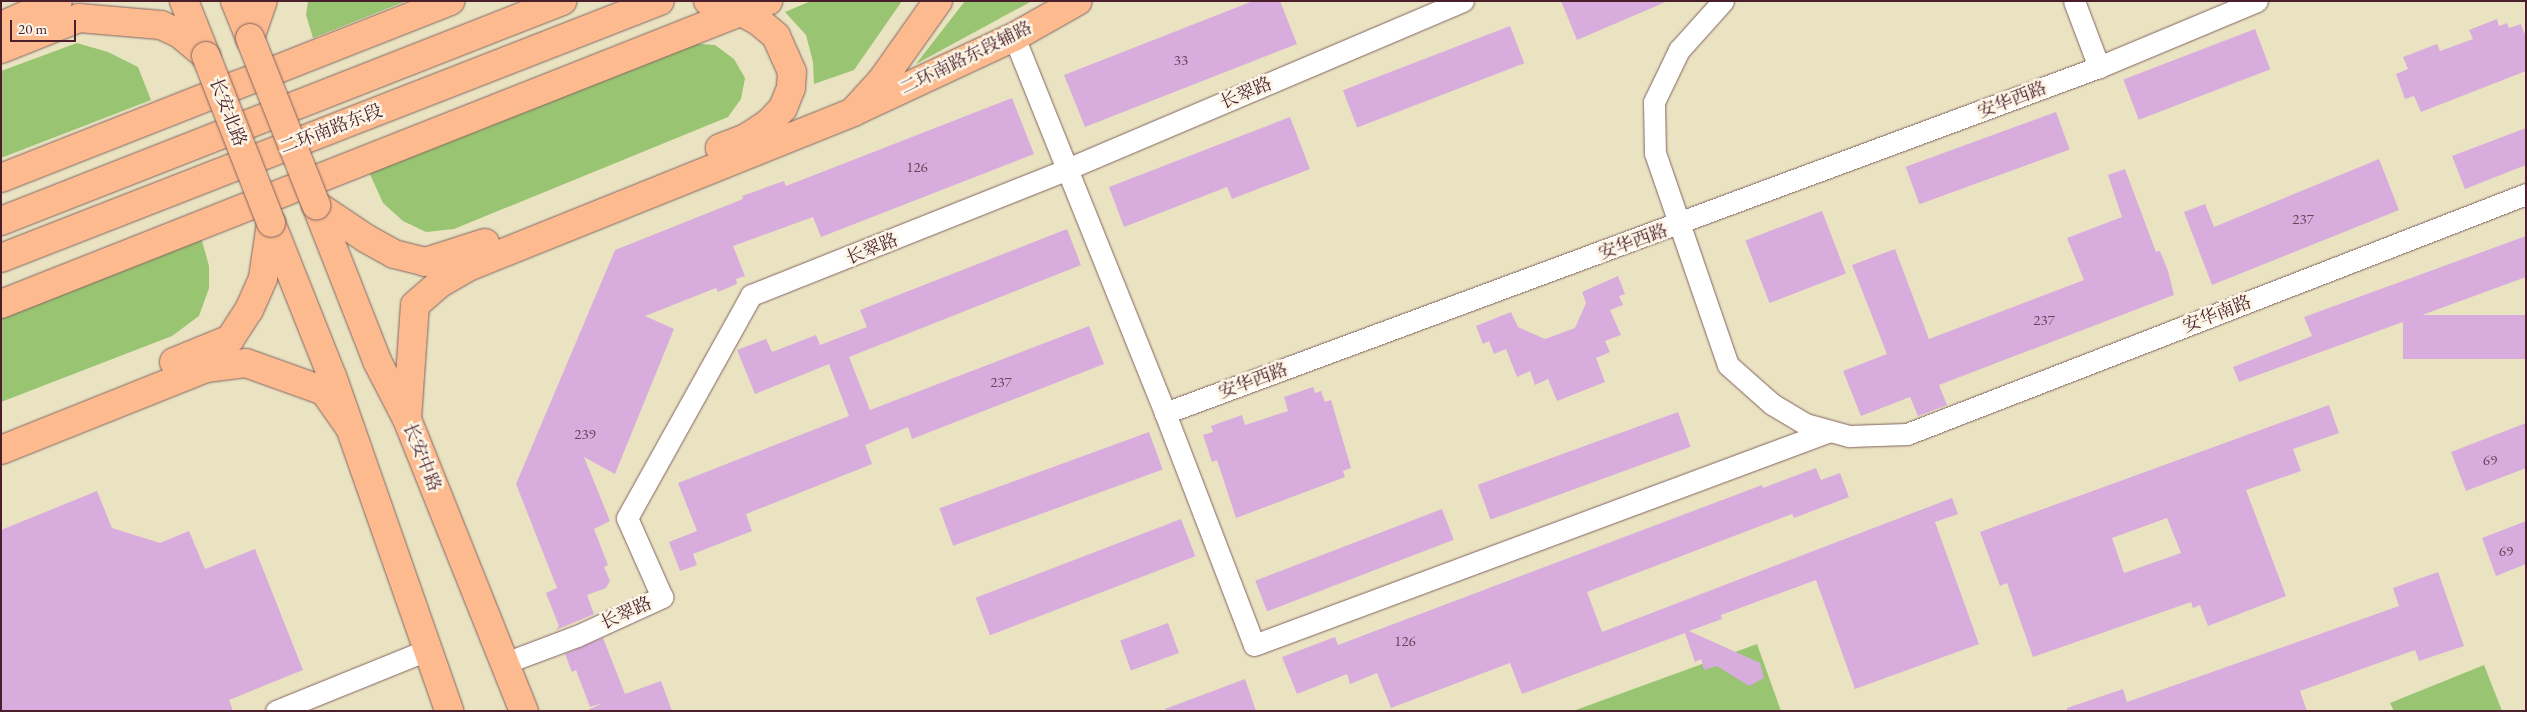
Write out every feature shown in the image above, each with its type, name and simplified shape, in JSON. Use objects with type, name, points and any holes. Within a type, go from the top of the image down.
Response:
[{"type":"main road","points":[[1,26],[58,1]]},
{"type":"main road","name":"长安北路","points":[[184,1],[271,223]]},
{"type":"main road","points":[[235,1],[316,204],[367,240],[394,254],[425,262],[460,253],[746,138],[770,122],[783,108],[791,88],[792,72],[776,36],[740,12],[708,1]]},
{"type":"main road","points":[[250,38],[263,1]]},
{"type":"main road","points":[[1,178],[450,1]]},
{"type":"main road","name":"二环南路东段","points":[[1,220],[562,1]]},
{"type":"main road","name":"二环南路东段","points":[[1,258],[660,1]]},
{"type":"main road","points":[[1,304],[768,1]]},
{"type":"main road","points":[[853,112],[882,80],[938,1]]},
{"type":"main road","name":"二环南路东段辅路","points":[[407,419],[415,305],[439,284],[468,268],[853,112],[1014,37],[1078,1]]},
{"type":"main road","points":[[1,49],[79,18],[161,25],[180,34],[206,56]]},
{"type":"main road","name":"长安中路","points":[[316,204],[377,361],[407,419],[524,711]]},
{"type":"main road","points":[[271,223],[348,425],[449,711]]},
{"type":"main road","points":[[1,432],[230,339],[249,310],[263,278],[271,223]]},
{"type":"main road","points":[[1,450],[206,368],[246,363],[324,391],[348,425]]},
{"type":"street","name":"长翠路","points":[[505,662],[577,636],[662,597],[627,518],[752,295],[1068,169],[1463,1]]},
{"type":"street","name":"安华南路","points":[[1723,1],[1679,50],[1654,102],[1655,153],[1728,365],[1772,404],[1805,424],[1867,437],[1907,434],[2526,194]]},
{"type":"street","points":[[2074,1],[2099,67]]},
{"type":"street","name":"安华西路","points":[[1165,413],[1680,225],[2099,67],[2257,1]]},
{"type":"street","points":[[1014,37],[1165,413],[1254,645],[1830,430]]},
{"type":"street","points":[[276,711],[428,650]]},
{"type":"green space","points":[[308,1],[406,1],[313,38],[306,15]]},
{"type":"green space","points":[[811,1],[902,1],[854,70],[814,84],[813,62],[806,35],[785,12]]},
{"type":"green space","points":[[965,1],[1032,1],[916,64]]},
{"type":"green space","points":[[77,43],[108,52],[138,67],[151,100],[1,158],[1,71]]},
{"type":"green space","points":[[689,43],[715,45],[734,59],[745,78],[741,99],[728,117],[454,229],[426,232],[403,221],[383,203],[369,172]]},
{"type":"green space","points":[[201,237],[209,266],[209,288],[199,316],[172,336],[1,402],[1,315]]},
{"type":"green space","points":[[1757,644],[1781,711],[1573,711]]},
{"type":"green space","points":[[2484,665],[2502,711],[2394,711],[2390,703]]},
{"type":"building","points":[[1253,1],[1280,1],[1297,44],[1085,127],[1064,75]]},
{"type":"building","points":[[1561,1],[1668,1],[1577,40]]},
{"type":"building","points":[[2497,19],[2499,26],[2507,23],[2509,28],[2521,24],[2526,37],[2526,71],[2421,112],[2414,96],[2405,99],[2396,74],[2408,69],[2403,57],[2437,44],[2440,51],[2473,39],[2469,30]]},
{"type":"building","points":[[1510,26],[1524,63],[1357,127],[1343,90]]},
{"type":"building","points":[[2255,29],[2270,69],[2139,120],[2123,80]]},
{"type":"building","points":[[1012,98],[1034,154],[821,237],[813,217],[733,246],[745,276],[736,279],[737,284],[718,292],[716,288],[645,316],[674,329],[615,474],[584,457],[610,521],[594,529],[608,565],[604,567],[610,581],[606,588],[587,595],[594,614],[556,630],[559,626],[546,593],[557,588],[516,484],[615,250],[743,199],[742,196],[784,181],[786,186]]},
{"type":"building","points":[[2056,112],[2070,150],[1919,204],[1906,167]]},
{"type":"building","points":[[1290,117],[1310,169],[1232,199],[1227,187],[1124,227],[1109,187]]},
{"type":"building","points":[[2526,128],[2526,165],[2465,189],[2452,156]]},
{"type":"building","points":[[2379,159],[2399,210],[2212,285],[2184,212],[2205,204],[2214,227]]},
{"type":"building","points":[[2125,169],[2156,252],[2160,251],[2168,271],[2174,295],[1939,385],[1947,405],[1918,416],[1910,397],[1861,416],[1843,371],[1887,354],[1852,265],[1895,249],[1929,339],[2084,280],[2067,238],[2122,217],[2108,175]]},
{"type":"building","points":[[1822,211],[1846,274],[1769,303],[1745,240]]},
{"type":"building","points":[[1067,229],[1081,265],[849,357],[870,410],[1089,326],[1104,364],[912,439],[908,427],[865,445],[872,464],[746,514],[752,531],[693,554],[697,565],[680,571],[669,542],[697,531],[678,483],[849,416],[829,364],[755,394],[737,350],[766,339],[772,352],[816,335],[820,345],[867,327],[860,310]]},
{"type":"building","points":[[2526,236],[2526,277],[2239,382],[2233,367],[2312,336],[2304,317]]},
{"type":"building","points":[[1618,276],[1625,294],[1619,296],[1623,305],[1610,310],[1621,335],[1605,341],[1610,352],[1596,358],[1605,382],[1557,401],[1548,379],[1535,385],[1530,371],[1517,377],[1506,349],[1494,354],[1489,341],[1483,344],[1476,326],[1511,312],[1518,327],[1545,339],[1575,328],[1586,303],[1582,292]]},
{"type":"building","points":[[2403,315],[2526,315],[2526,359],[2403,359]]},
{"type":"building","points":[[1313,387],[1315,393],[1321,391],[1325,402],[1331,400],[1351,468],[1343,471],[1345,477],[1236,518],[1217,460],[1212,462],[1203,435],[1213,432],[1211,426],[1242,415],[1245,425],[1288,411],[1284,397]]},
{"type":"building","points":[[2329,405],[2339,433],[2293,449],[2301,471],[2246,490],[2286,596],[2208,626],[2200,605],[2193,608],[2191,602],[2033,657],[2007,583],[2000,586],[1980,532]],"holes":[[[2167,518],[2181,553],[2124,573],[2112,538]]]},
{"type":"building","points":[[1678,412],[1691,447],[1491,520],[1478,485]]},
{"type":"building","points":[[2526,423],[2526,468],[2466,491],[2451,452]]},
{"type":"building","points":[[1149,432],[1163,470],[953,546],[939,508]]},
{"type":"building","points":[[1816,468],[1821,480],[1840,473],[1849,497],[1794,518],[1792,514],[1587,592],[1602,632],[1952,498],[1958,514],[1935,522],[1979,644],[1855,689],[1816,580],[1721,615],[1722,619],[1689,631],[1760,663],[1764,678],[1749,686],[1717,666],[1704,670],[1701,659],[1695,662],[1685,633],[1522,694],[1510,663],[1391,708],[1377,673],[1350,684],[1347,674],[1297,694],[1282,657],[1335,637],[1338,645],[1762,485],[1763,488]]},
{"type":"building","points":[[97,491],[112,528],[160,543],[189,531],[205,569],[255,549],[303,670],[229,700],[233,711],[1,711],[1,530]]},
{"type":"building","points":[[1442,509],[1454,540],[1267,611],[1255,581]]},
{"type":"building","points":[[1181,519],[1195,556],[990,635],[976,598]]},
{"type":"building","points":[[2526,521],[2526,564],[2496,576],[2482,538]]},
{"type":"building","points":[[2438,572],[2464,646],[2419,661],[2415,650],[2300,691],[2307,711],[2067,711],[2067,708],[2123,689],[2127,702],[2399,606],[2393,588]]},
{"type":"building","points":[[1168,623],[1179,653],[1131,671],[1120,640]]},
{"type":"building","points":[[603,638],[625,694],[661,681],[672,711],[586,711],[603,703],[590,707],[576,670],[572,672],[565,654]]},
{"type":"building","points":[[1245,679],[1256,711],[1166,711],[1165,709]]}]
